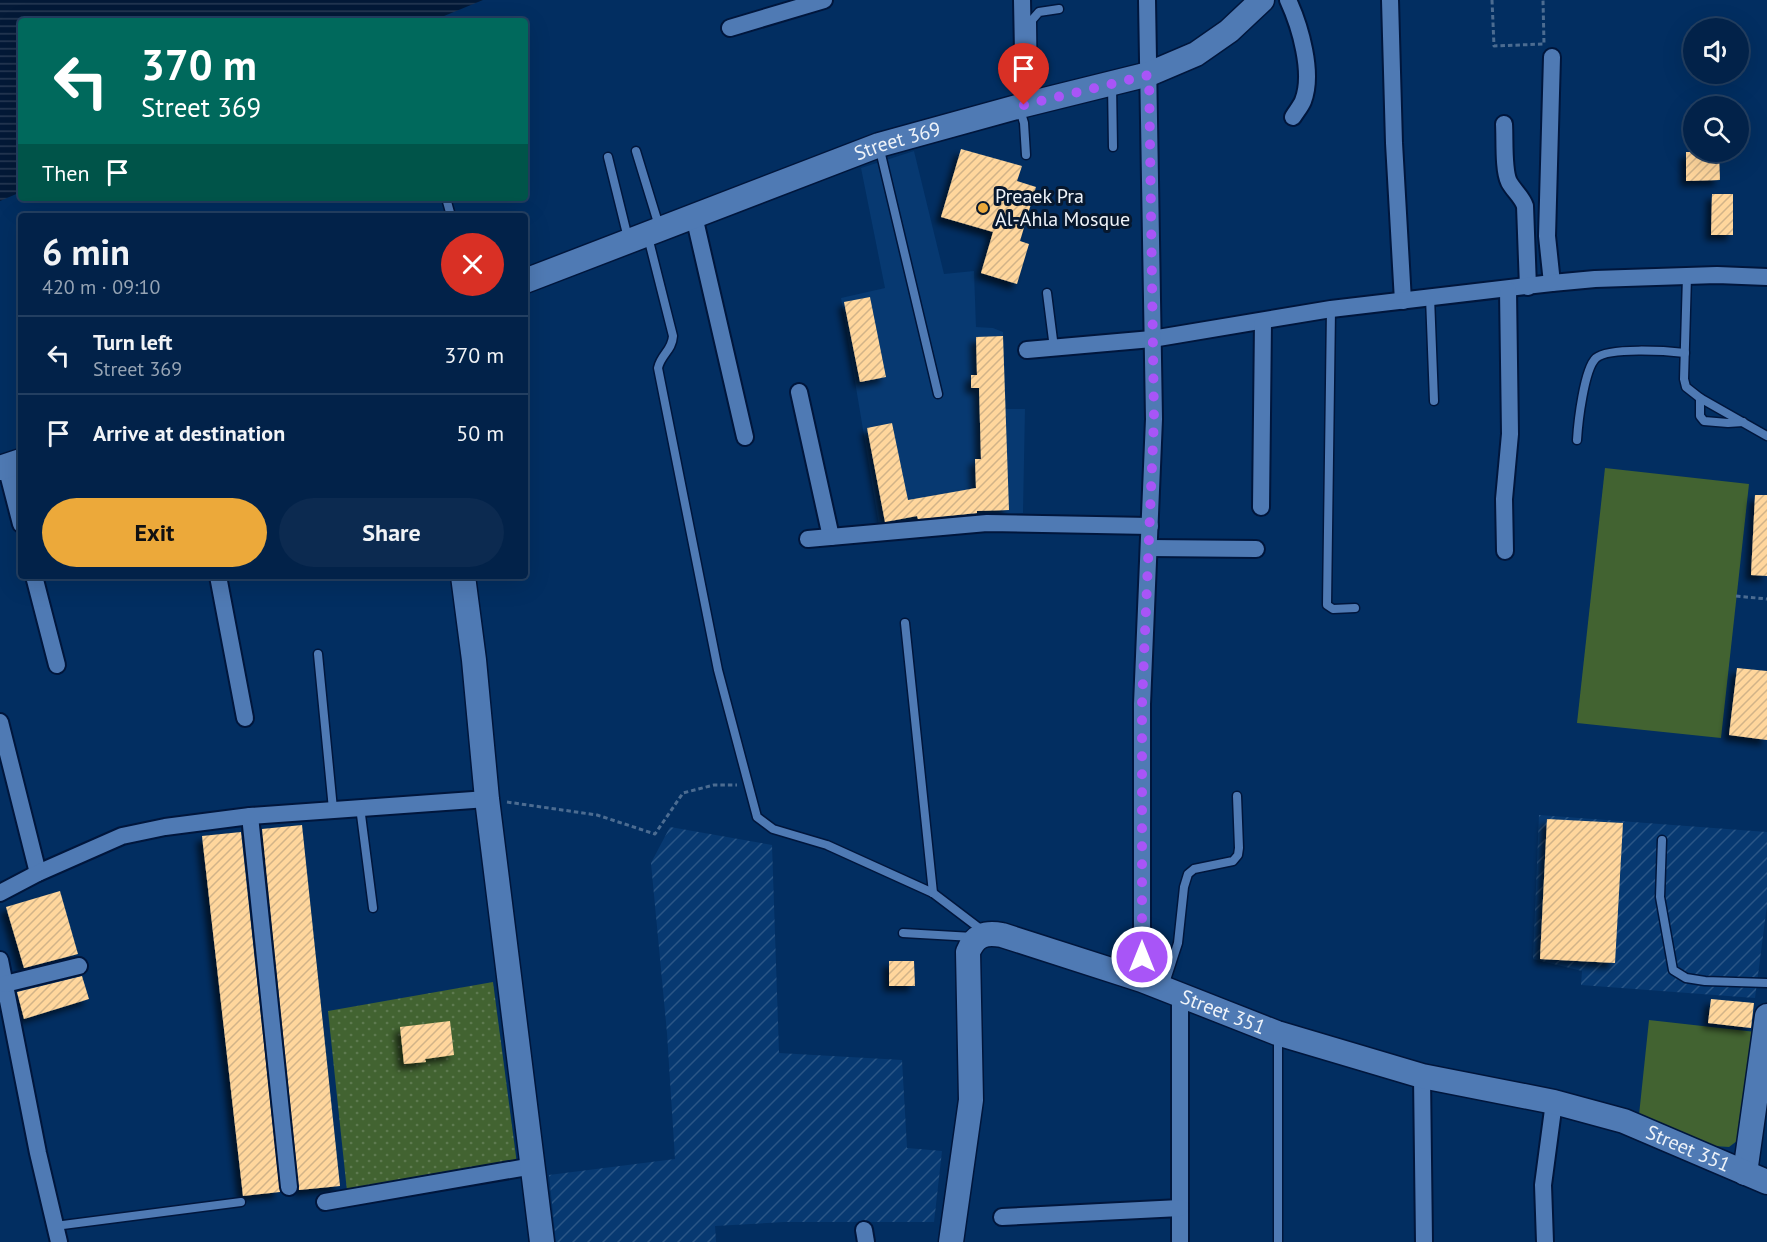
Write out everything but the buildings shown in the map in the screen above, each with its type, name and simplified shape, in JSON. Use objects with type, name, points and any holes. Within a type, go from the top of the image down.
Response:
[{"type":"street","points":[[730,28],[824,0]]},
{"type":"street","points":[[1022,0],[1026,104]]},
{"type":"street","points":[[1147,0],[1154,419],[1142,704],[1161,989],[1180,1208],[1180,1242]]},
{"type":"street","name":"Street 369","points":[[528,280],[879,145],[1026,104],[1149,75],[1196,54],[1229,31],[1262,0]]},
{"type":"street","points":[[1288,0],[1300,30],[1306,60],[1303,101],[1293,117]]},
{"type":"street","points":[[1390,0],[1394,143],[1403,301]]},
{"type":"street","points":[[1552,57],[1547,236],[1552,284]]},
{"type":"street","points":[[1504,124],[1508,179],[1525,206],[1528,287]]},
{"type":"street","points":[[694,216],[745,437]]},
{"type":"street","points":[[1027,350],[1152,339],[1331,309],[1595,279],[1717,275],[1767,277]]},
{"type":"street","points":[[1505,551],[1504,499],[1510,434],[1508,290]]},
{"type":"street","points":[[1261,507],[1263,321]]},
{"type":"street","points":[[800,392],[831,537]]},
{"type":"street","points":[[9,465],[18,509]]},
{"type":"street","points":[[808,539],[987,523],[1150,526]]},
{"type":"street","points":[[1149,548],[1256,549]]},
{"type":"street","points":[[35,579],[57,665]]},
{"type":"street","points":[[219,579],[245,718]]},
{"type":"street","points":[[463,579],[474,660],[487,799],[542,1242]]},
{"type":"street","points":[[0,722],[38,873]]},
{"type":"street","points":[[0,893],[38,873],[122,836],[165,827],[250,816],[487,799]]},
{"type":"street","points":[[250,816],[289,1187]]},
{"type":"street","points":[[951,1242],[971,1100],[968,952],[981,935]]},
{"type":"street","name":"Street 351","points":[[981,935],[1002,935],[1161,989],[1278,1033],[1422,1076],[1554,1102],[1624,1121],[1756,1178]]},
{"type":"street","points":[[0,960],[36,1143],[57,1234]]},
{"type":"street","points":[[4,984],[79,966]]},
{"type":"street","points":[[1756,1178],[1767,1016]]},
{"type":"street","points":[[1422,1076],[1424,1242]]},
{"type":"street","points":[[1545,1242],[1543,1185],[1554,1102]]},
{"type":"street","points":[[325,1202],[532,1166]]},
{"type":"street","points":[[1002,1217],[1180,1208]]},
{"type":"lane","points":[[1026,155],[1024,123],[1032,20],[1038,12],[1059,9]]},
{"type":"lane","points":[[1112,84],[1113,147]]},
{"type":"lane","points":[[879,145],[938,394]]},
{"type":"lane","points":[[636,151],[645,235],[673,336],[672,346],[660,359],[658,368],[718,670],[757,817],[773,829],[827,845],[933,893],[981,935]]},
{"type":"lane","points":[[608,157],[645,235]]},
{"type":"lane","points":[[1687,276],[1684,379],[1686,387],[1700,398],[1767,436]]},
{"type":"lane","points":[[1047,293],[1054,348]]},
{"type":"lane","points":[[1430,296],[1434,401]]},
{"type":"lane","points":[[1331,309],[1327,605],[1333,609],[1355,608]]},
{"type":"lane","points":[[1577,440],[1580,406],[1594,360],[1602,354],[1630,351],[1685,353]]},
{"type":"lane","points":[[1700,398],[1700,416],[1704,421],[1743,422]]},
{"type":"lane","points":[[905,623],[933,893]]},
{"type":"lane","points":[[318,654],[333,809]]},
{"type":"lane","points":[[1161,989],[1178,943],[1184,887],[1188,874],[1194,869],[1233,861],[1238,855],[1237,796]]},
{"type":"lane","points":[[360,807],[373,908]]},
{"type":"lane","points":[[1662,840],[1660,897],[1673,970],[1686,978],[1705,981],[1767,982]]},
{"type":"lane","points":[[903,933],[981,935]]},
{"type":"lane","points":[[1278,1033],[1278,1242]]},
{"type":"lane","points":[[57,1234],[241,1203]]},
{"type":"path","points":[[1492,0],[1494,46],[1544,44],[1543,0]]},
{"type":"path","points":[[1736,596],[1767,599]]},
{"type":"path","points":[[487,799],[597,815],[655,834],[683,793],[714,785],[749,785]]},
{"type":"shaded area","points":[[0,0],[483,0],[439,18],[18,18],[18,193],[0,201]]},
{"type":"shaded area","points":[[914,151],[944,274],[974,271],[976,327],[993,328],[1003,332],[1006,409],[1025,409],[1023,513],[879,525],[841,298],[885,288],[861,168]]},
{"type":"shaded area","points":[[1539,815],[1767,832],[1767,905],[1755,998],[1581,985],[1582,971],[1533,959]]},
{"type":"shaded area","points":[[670,827],[772,845],[779,1053],[902,1060],[907,1148],[942,1151],[934,1222],[784,1222],[715,1226],[716,1242],[556,1242],[549,1175],[675,1159],[667,1033],[651,863]]},
{"type":"green space","points":[[1605,468],[1749,484],[1721,738],[1577,723]]},
{"type":"green space","points":[[493,982],[517,1164],[347,1191],[328,1011]]},
{"type":"green space","points":[[1649,1020],[1756,1032],[1741,1138],[1729,1147],[1714,1146],[1639,1115]]},
{"type":"place","name":"Preaek Pra Al-Ahla Mosque","points":[[983,208]]},
{"type":"route","points":[[1024,105],[1149,75],[1154,419],[1142,704],[1142,957]]}]
